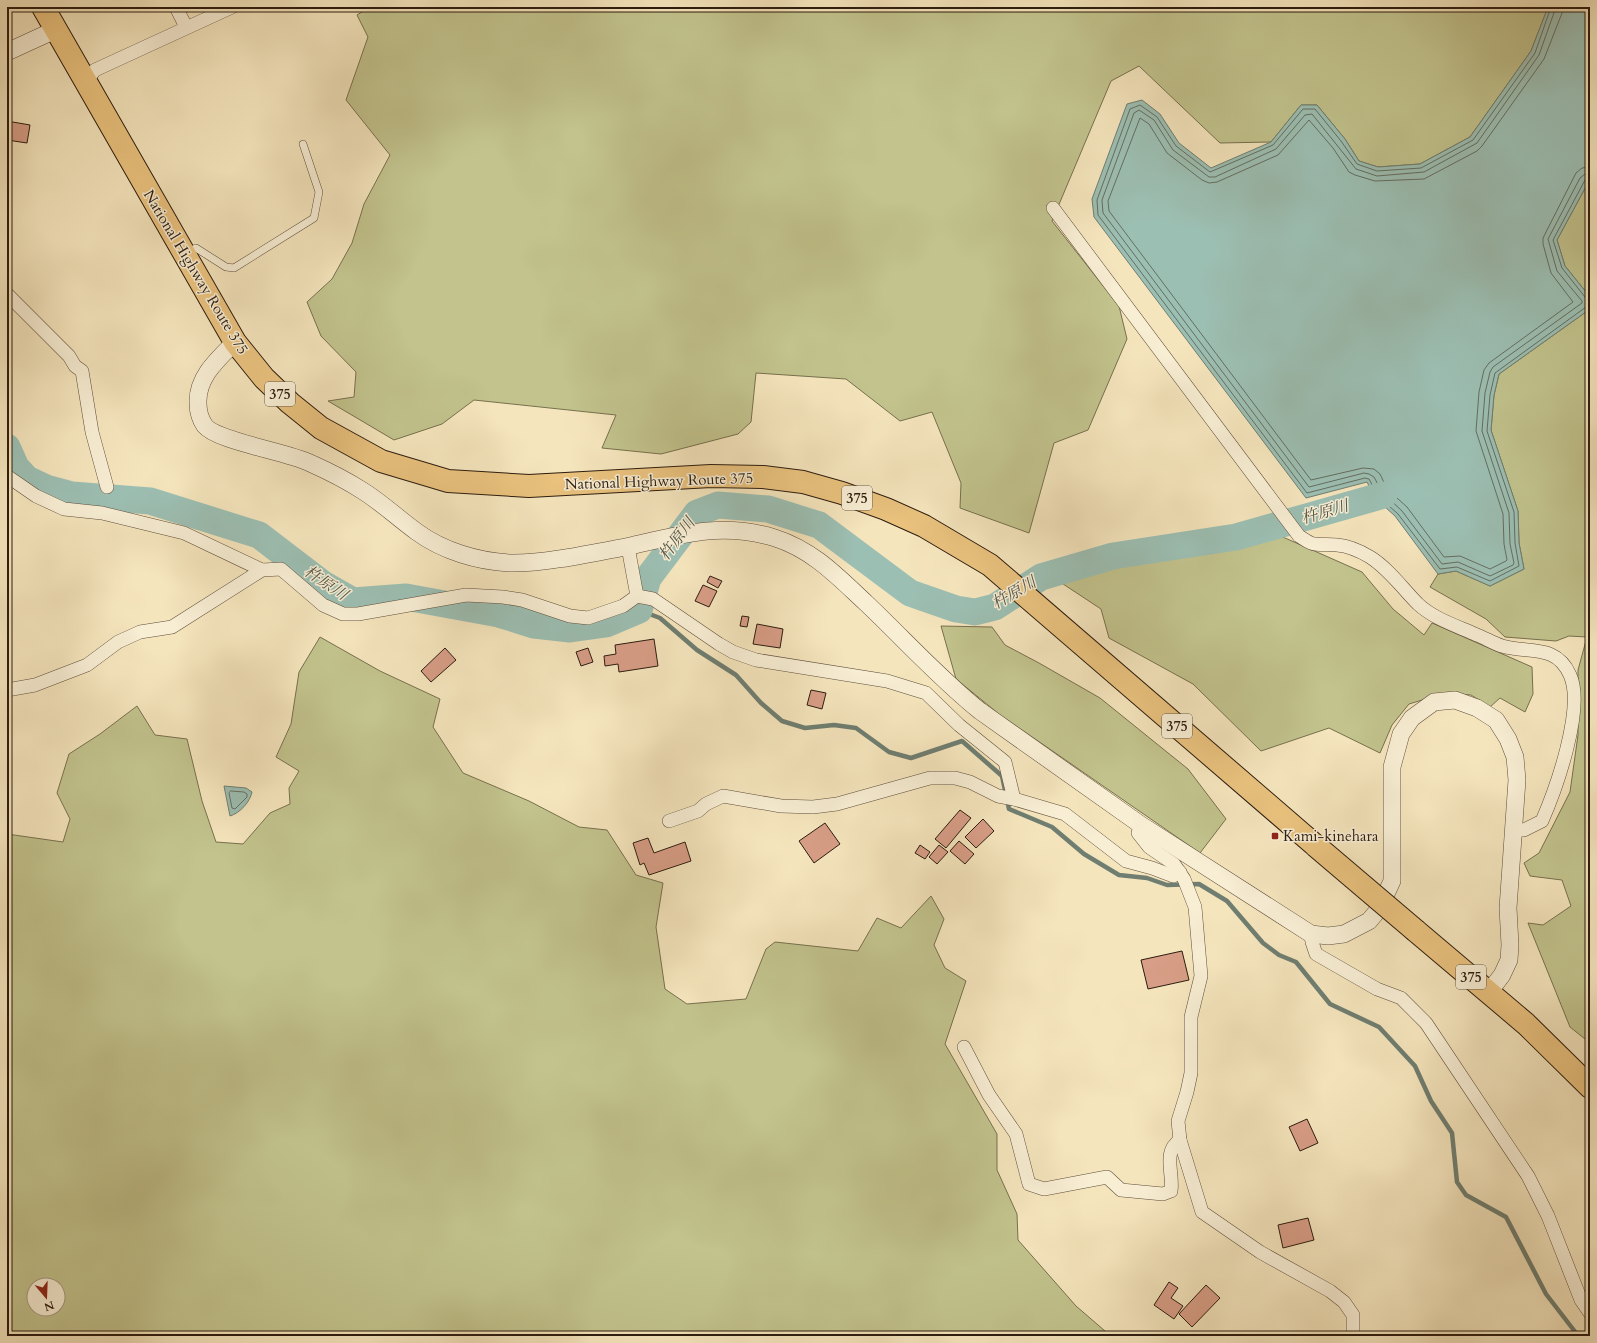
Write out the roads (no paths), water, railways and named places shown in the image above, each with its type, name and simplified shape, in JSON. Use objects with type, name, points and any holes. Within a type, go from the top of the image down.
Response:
[{"type":"highway","name":"National Highway Route 375","points":[[43,7],[235,342],[270,383],[290,403],[321,428],[382,461],[448,481],[529,486],[711,476],[763,477],[803,482],[842,493],[892,511],[924,526],[990,565],[1316,846],[1526,1024],[1590,1087]]},
{"type":"street","points":[[176,7],[186,27]]},
{"type":"street","points":[[85,82],[95,70],[232,7]]},
{"type":"street","points":[[7,52],[55,30]]},
{"type":"street","points":[[1053,208],[1299,536],[1314,544],[1338,545],[1355,548],[1372,558],[1386,570],[1419,605],[1433,615],[1502,646],[1547,652],[1564,663],[1571,676],[1574,697],[1572,726],[1559,779],[1542,821],[1524,830],[1514,830]]},
{"type":"street","points":[[7,294],[69,356],[75,366],[82,371],[92,432],[107,487]]},
{"type":"street","points":[[235,342],[207,371],[197,392],[198,411],[206,427],[222,437],[262,447],[310,463],[363,491],[419,534],[447,549],[480,559],[509,563],[535,563],[628,546],[681,534],[713,530],[750,532],[776,538],[798,547],[825,564],[954,690],[975,707],[1141,825],[1311,934],[1328,936],[1344,934],[1369,921],[1379,909],[1392,881],[1392,767],[1401,734],[1412,718],[1434,702],[1455,700],[1477,708],[1496,720],[1508,739],[1515,757],[1517,780],[1508,908],[1510,945],[1509,960],[1502,975],[1489,992]]},
{"type":"street","points":[[7,476],[36,496],[64,509],[102,513],[184,533],[262,570],[281,569],[323,605],[343,614],[358,614],[466,595],[503,597],[522,600],[570,616],[588,618],[624,606],[637,596],[653,599],[719,644],[733,652],[750,658],[887,681],[926,693],[959,724],[1005,762],[1014,799]]},
{"type":"street","points":[[628,546],[637,596]]},
{"type":"street","points":[[7,690],[35,685],[87,665],[118,642],[140,632],[172,627],[262,570]]},
{"type":"street","points":[[669,821],[698,811],[706,804],[723,796],[781,806],[813,807],[837,804],[930,778],[955,778],[970,782],[998,796],[1014,799],[1065,814],[1126,860],[1185,881]]},
{"type":"street","points":[[1141,825],[1138,833],[1149,847],[1174,864],[1185,881],[1195,907],[1201,976],[1191,1017],[1191,1073],[1178,1121],[1180,1140],[1202,1212],[1260,1252],[1330,1291],[1344,1302],[1353,1315],[1353,1336]]},
{"type":"street","points":[[1311,934],[1316,954],[1377,989],[1401,998],[1426,1023],[1528,1176],[1548,1216],[1581,1300],[1590,1313]]},
{"type":"street","points":[[964,1048],[989,1095],[1016,1134],[1029,1184],[1044,1189],[1106,1177],[1121,1190],[1163,1194],[1171,1191],[1172,1184],[1169,1160],[1173,1144],[1180,1140]]},
{"type":"lane","points":[[184,254],[196,248],[226,267],[234,268],[314,218],[319,192],[303,144]]},
{"type":"water","points":[[1548,7],[1590,7],[1590,179],[1557,240],[1565,266],[1590,297],[1590,309],[1499,374],[1494,395],[1491,430],[1518,511],[1519,543],[1524,569],[1490,586],[1456,571],[1438,574],[1395,516],[1375,498],[1367,482],[1306,498],[1094,217],[1092,199],[1127,104],[1142,100],[1160,114],[1179,143],[1211,168],[1271,142],[1301,105],[1317,105],[1345,139],[1359,161],[1378,167],[1420,164],[1470,137],[1531,51]]},
{"type":"water","points":[[224,786],[246,788],[252,792],[244,807],[234,815],[230,816]]},
{"type":"waterway","name":"杵原川","points":[[7,447],[16,467],[27,479],[46,488],[72,495],[150,501],[259,535],[323,584],[353,601],[406,597],[499,614],[534,625],[570,629],[606,624],[639,610],[648,578],[697,513],[718,505],[768,509],[819,525],[910,593],[956,609],[975,612],[995,607],[1041,577],[1113,556],[1236,537],[1384,495]]},
{"type":"waterway","points":[[639,610],[660,618],[697,650],[736,675],[761,703],[782,721],[805,728],[834,725],[856,728],[889,752],[911,758],[962,741],[1002,776],[1009,809],[1052,827],[1084,854],[1119,875],[1147,878],[1167,885],[1199,884],[1227,901],[1263,943],[1279,955],[1296,962],[1330,1004],[1379,1027],[1415,1066],[1431,1101],[1452,1133],[1457,1182],[1466,1195],[1506,1217],[1546,1294],[1576,1333],[1580,1336]]},
{"type":"place","name":"Kami-kinehara","points":[[1275,836]]}]
